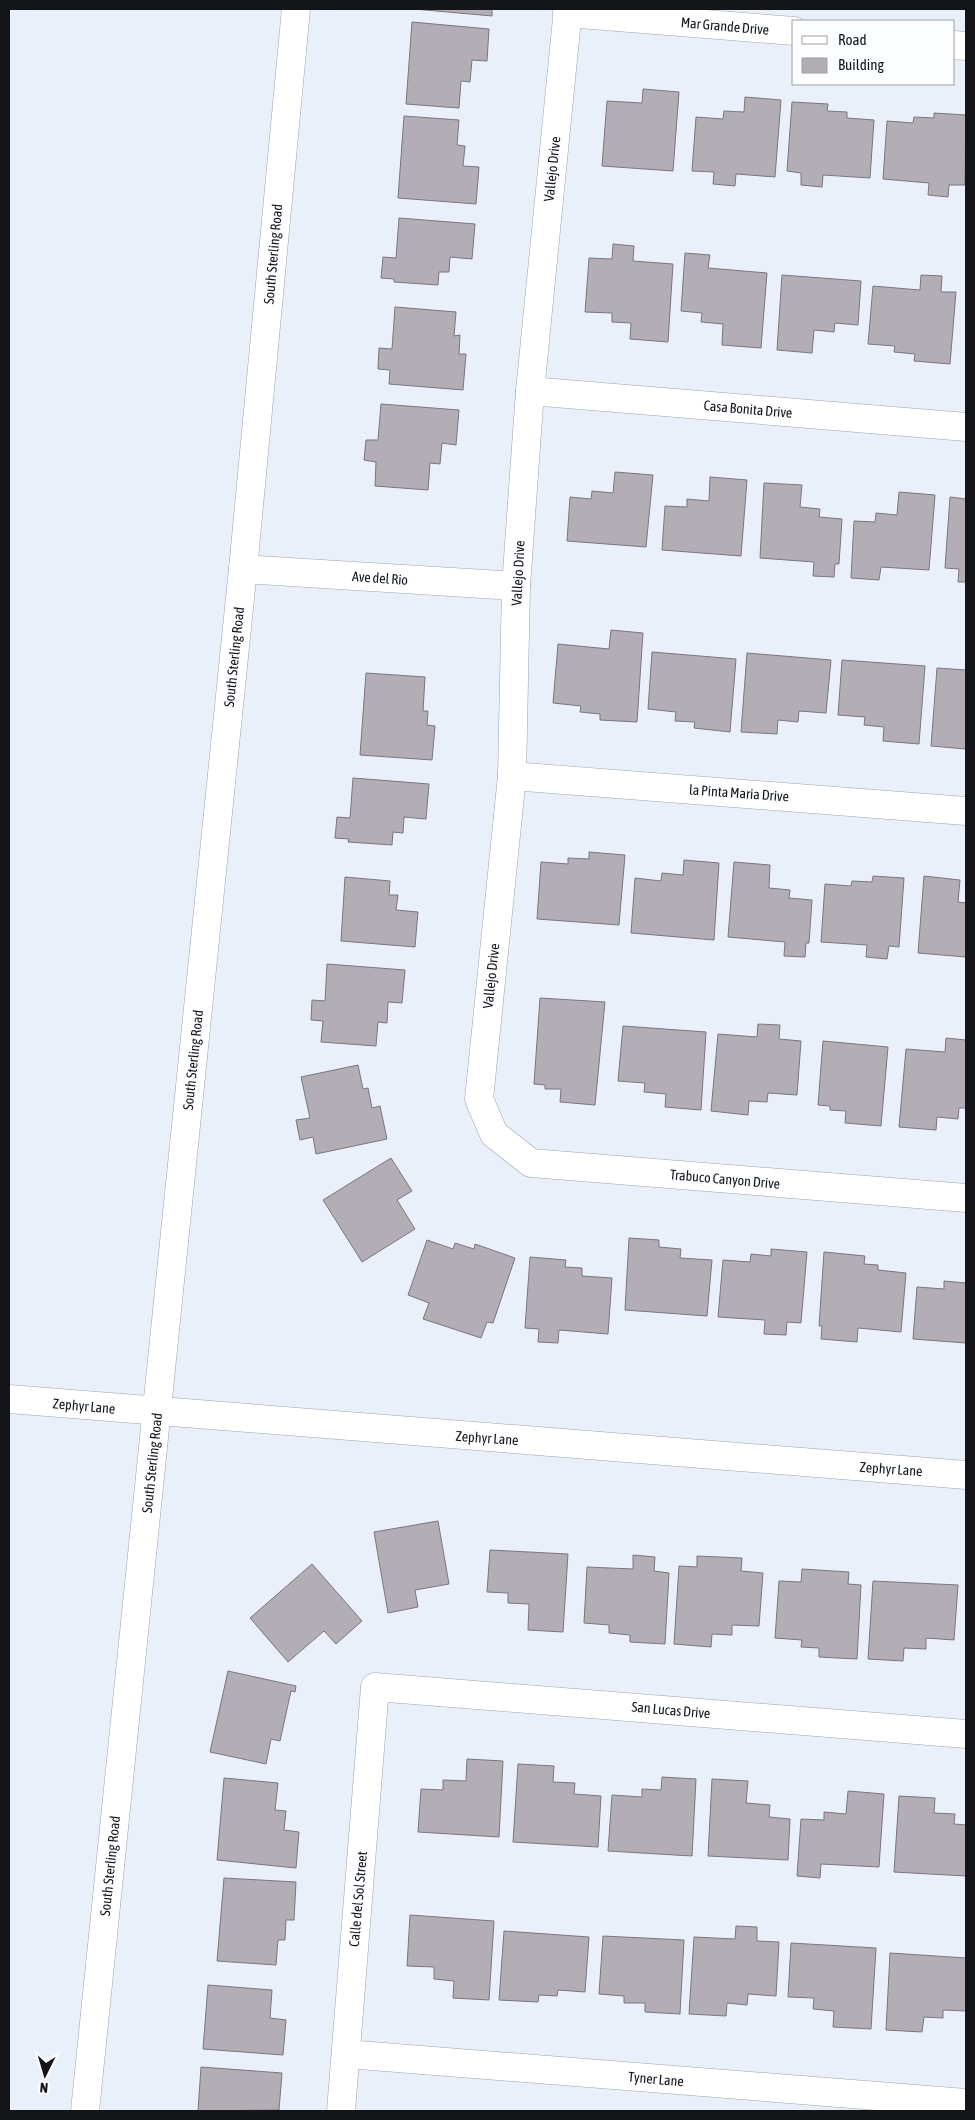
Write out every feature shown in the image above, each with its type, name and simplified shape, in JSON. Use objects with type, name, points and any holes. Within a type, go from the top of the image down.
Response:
[{"type":"street","name":"South Sterling Road","points":[[85,2111],[243,569],[296,9]]},
{"type":"street","name":"Mar Grande Drive","points":[[568,11],[792,32]]},
{"type":"street","name":"Vallejo Drive","points":[[494,1134],[479,1099],[512,776],[516,586],[530,391],[568,11]]},
{"type":"street","name":"Casa Bonita Drive","points":[[530,391],[966,427]]},
{"type":"street","name":"Ave del Rio","points":[[243,569],[516,586]]},
{"type":"street","name":"la Pinta Maria Drive","points":[[512,776],[966,811]]},
{"type":"street","name":"Trabuco Canyon Drive","points":[[494,1134],[531,1163],[966,1198]]},
{"type":"street","name":"Zephyr Lane","points":[[9,1399],[966,1475]]},
{"type":"street","name":"San Lucas Drive","points":[[375,1686],[966,1734]]},
{"type":"street","name":"Calle del Sol Street","points":[[341,2111],[375,1686]]},
{"type":"street","name":"Tyner Lane","points":[[346,2054],[966,2103]]},
{"type":"building","points":[[414,9],[492,9],[492,16]]},
{"type":"building","points":[[412,22],[489,29],[487,61],[472,60],[470,82],[461,81],[459,108],[406,104]]},
{"type":"building","points":[[643,89],[679,92],[673,171],[602,166],[607,101],[642,103]]},
{"type":"building","points":[[745,97],[781,100],[775,177],[736,174],[735,186],[713,184],[714,172],[692,171],[696,117],[723,119],[724,111],[744,112]]},
{"type":"building","points":[[792,102],[828,104],[827,111],[847,112],[847,118],[874,120],[870,178],[823,175],[822,187],[801,185],[801,173],[787,171]]},
{"type":"building","points":[[934,113],[966,115],[965,185],[949,185],[948,197],[928,195],[929,183],[883,179],[887,121],[913,123],[914,117],[934,118]]},
{"type":"building","points":[[404,116],[459,120],[457,145],[465,146],[463,166],[479,167],[476,204],[398,198]]},
{"type":"building","points":[[399,218],[475,224],[472,259],[450,257],[449,272],[439,272],[438,285],[394,282],[394,279],[381,278],[383,257],[396,258]]},
{"type":"building","points":[[613,244],[634,246],[633,261],[673,264],[668,342],[630,339],[631,323],[612,322],[612,313],[585,312],[589,258],[612,259]]},
{"type":"building","points":[[685,253],[710,255],[708,268],[767,273],[761,348],[722,345],[723,324],[701,322],[702,313],[681,311]]},
{"type":"building","points":[[782,275],[861,281],[858,325],[835,323],[834,332],[814,330],[812,353],[777,350]]},
{"type":"building","points":[[921,275],[942,276],[941,292],[956,292],[950,364],[914,361],[915,354],[894,352],[895,346],[868,344],[873,286],[920,290]]},
{"type":"building","points":[[395,307],[456,312],[454,336],[460,335],[459,354],[466,354],[463,390],[389,384],[390,370],[378,369],[379,348],[392,349]]},
{"type":"building","points":[[381,404],[459,410],[456,445],[442,443],[440,464],[430,463],[428,490],[375,486],[376,462],[364,460],[366,440],[378,440]]},
{"type":"building","points":[[615,472],[653,475],[646,547],[567,541],[570,497],[591,499],[592,491],[613,493]]},
{"type":"building","points":[[710,477],[747,480],[741,556],[662,550],[665,506],[687,507],[687,499],[709,501]]},
{"type":"building","points":[[764,483],[802,485],[800,507],[820,509],[819,517],[842,519],[839,564],[835,564],[834,577],[813,576],[814,562],[760,558]]},
{"type":"building","points":[[899,492],[935,495],[929,570],[881,567],[879,580],[851,578],[854,521],[875,522],[876,513],[897,515]]},
{"type":"building","points":[[950,497],[966,499],[966,582],[958,582],[959,569],[945,568]]},
{"type":"building","points":[[611,630],[643,633],[637,722],[600,720],[600,714],[580,712],[581,706],[553,703],[558,644],[609,649]]},
{"type":"building","points":[[652,652],[736,659],[730,732],[694,728],[695,722],[675,721],[676,712],[648,709]]},
{"type":"building","points":[[747,653],[831,660],[826,713],[799,711],[798,722],[778,720],[777,734],[741,732]]},
{"type":"building","points":[[842,660],[925,666],[919,744],[883,741],[884,727],[864,725],[865,717],[838,715]]},
{"type":"building","points":[[937,668],[966,670],[966,749],[931,746]]},
{"type":"building","points":[[366,673],[425,677],[423,711],[428,711],[427,725],[435,726],[432,760],[360,755]]},
{"type":"building","points":[[353,778],[429,784],[426,819],[404,817],[403,833],[393,832],[392,845],[348,842],[349,839],[335,838],[337,817],[350,818]]},
{"type":"building","points":[[589,852],[625,855],[619,925],[537,919],[541,862],[568,864],[568,858],[589,859]]},
{"type":"building","points":[[684,860],[719,863],[714,940],[631,933],[635,878],[661,881],[662,873],[683,875]]},
{"type":"building","points":[[734,862],[770,865],[769,888],[790,890],[789,898],[812,900],[809,943],[806,943],[805,957],[784,956],[785,942],[728,937]]},
{"type":"building","points":[[873,876],[904,878],[899,947],[889,946],[887,959],[866,957],[867,945],[821,942],[825,884],[851,886],[852,881],[872,882]]},
{"type":"building","points":[[924,876],[960,880],[958,902],[966,903],[966,957],[918,953]]},
{"type":"building","points":[[345,877],[390,881],[389,895],[398,895],[396,910],[418,912],[415,947],[341,941]]},
{"type":"building","points":[[327,964],[405,970],[402,1003],[388,1002],[387,1023],[378,1022],[376,1046],[321,1042],[323,1021],[311,1020],[312,1000],[325,1001]]},
{"type":"building","points":[[540,998],[605,1002],[595,1105],[560,1102],[561,1089],[545,1089],[545,1085],[534,1084]]},
{"type":"building","points":[[758,1024],[780,1025],[779,1039],[801,1041],[797,1095],[768,1093],[767,1102],[749,1101],[748,1115],[711,1111],[718,1034],[757,1037]]},
{"type":"building","points":[[623,1026],[706,1032],[701,1110],[665,1107],[666,1094],[644,1092],[645,1083],[618,1081]]},
{"type":"building","points":[[946,1038],[966,1040],[966,1108],[959,1108],[958,1119],[937,1117],[936,1130],[899,1127],[906,1049],[945,1052]]},
{"type":"building","points":[[823,1041],[888,1047],[881,1126],[845,1123],[846,1111],[830,1110],[830,1106],[818,1105]]},
{"type":"building","points":[[358,1065],[363,1089],[368,1088],[372,1108],[380,1106],[387,1139],[316,1154],[313,1137],[300,1140],[296,1120],[310,1118],[301,1077]]},
{"type":"building","points":[[391,1158],[412,1191],[397,1200],[415,1229],[362,1262],[323,1200]]},
{"type":"building","points":[[629,1238],[659,1240],[659,1247],[681,1249],[680,1258],[712,1260],[707,1316],[625,1310]]},
{"type":"building","points":[[427,1240],[453,1249],[455,1243],[474,1249],[475,1244],[515,1258],[493,1323],[487,1322],[481,1338],[423,1319],[429,1303],[408,1295]]},
{"type":"building","points":[[771,1249],[807,1252],[801,1323],[787,1322],[786,1335],[764,1334],[765,1320],[718,1317],[723,1260],[750,1262],[751,1254],[771,1256]]},
{"type":"building","points":[[824,1252],[865,1256],[864,1264],[878,1265],[878,1270],[906,1273],[901,1332],[858,1328],[857,1342],[821,1339],[822,1326],[819,1326]]},
{"type":"building","points":[[530,1257],[566,1260],[565,1267],[582,1268],[582,1276],[612,1278],[608,1334],[559,1330],[558,1343],[538,1342],[539,1329],[525,1328]]},
{"type":"building","points":[[944,1281],[966,1283],[966,1343],[913,1339],[917,1287],[944,1289]]},
{"type":"building","points":[[438,1521],[449,1584],[415,1590],[418,1607],[388,1613],[374,1532]]},
{"type":"building","points":[[490,1550],[568,1554],[563,1632],[528,1630],[529,1604],[508,1603],[508,1593],[487,1592]]},
{"type":"building","points":[[633,1555],[655,1557],[654,1571],[669,1573],[665,1644],[630,1642],[630,1635],[609,1633],[609,1625],[584,1623],[587,1567],[633,1569]]},
{"type":"building","points":[[697,1556],[742,1558],[741,1571],[763,1573],[759,1626],[732,1625],[732,1635],[712,1634],[711,1647],[674,1644],[679,1566],[697,1567]]},
{"type":"building","points":[[312,1564],[362,1621],[336,1644],[324,1631],[288,1662],[250,1618]]},
{"type":"building","points":[[802,1569],[849,1572],[848,1584],[861,1585],[857,1659],[819,1657],[819,1648],[801,1647],[802,1640],[775,1638],[779,1581],[801,1582]]},
{"type":"building","points":[[873,1581],[958,1585],[954,1640],[926,1638],[926,1649],[904,1648],[903,1661],[868,1659]]},
{"type":"building","points":[[228,1671],[296,1686],[295,1692],[291,1691],[280,1741],[271,1739],[266,1764],[210,1752]]},
{"type":"building","points":[[467,1759],[503,1761],[499,1837],[418,1832],[421,1789],[443,1790],[443,1780],[466,1781]]},
{"type":"building","points":[[518,1764],[554,1766],[553,1782],[575,1783],[574,1794],[601,1796],[598,1847],[513,1842]]},
{"type":"building","points":[[662,1777],[696,1779],[692,1856],[608,1851],[612,1795],[642,1797],[642,1789],[661,1790]]},
{"type":"building","points":[[224,1778],[278,1783],[275,1810],[286,1811],[284,1830],[299,1832],[296,1868],[217,1860]]},
{"type":"building","points":[[712,1779],[748,1781],[746,1803],[770,1805],[769,1817],[790,1819],[788,1860],[708,1856]]},
{"type":"building","points":[[848,1791],[884,1794],[879,1867],[821,1864],[820,1878],[797,1876],[801,1819],[824,1820],[824,1812],[846,1814]]},
{"type":"building","points":[[899,1796],[935,1798],[934,1813],[955,1814],[954,1824],[966,1825],[966,1876],[894,1872]]},
{"type":"building","points":[[224,1878],[296,1882],[294,1920],[286,1920],[285,1940],[278,1940],[276,1965],[217,1961]]},
{"type":"building","points":[[410,1915],[494,1921],[489,2000],[453,1998],[454,1981],[434,1979],[434,1967],[407,1966]]},
{"type":"building","points":[[736,1926],[757,1927],[757,1941],[779,1942],[776,1996],[748,1994],[747,2005],[727,2003],[726,2016],[689,2014],[694,1937],[735,1939]]},
{"type":"building","points":[[504,1931],[589,1937],[585,1992],[558,1990],[557,1996],[539,1995],[538,2002],[499,2000]]},
{"type":"building","points":[[603,1936],[684,1940],[680,2014],[645,2012],[645,2003],[624,2003],[624,1996],[599,1994]]},
{"type":"building","points":[[791,1943],[876,1948],[871,2029],[833,2027],[834,2011],[813,2009],[814,1998],[788,1997]]},
{"type":"building","points":[[890,1953],[966,1958],[966,2011],[943,2010],[943,2018],[924,2017],[922,2032],[886,2030]]},
{"type":"building","points":[[208,1985],[272,1990],[270,2018],[286,2020],[283,2055],[203,2049]]},
{"type":"building","points":[[201,2067],[282,2073],[279,2110],[198,2111]]}]
